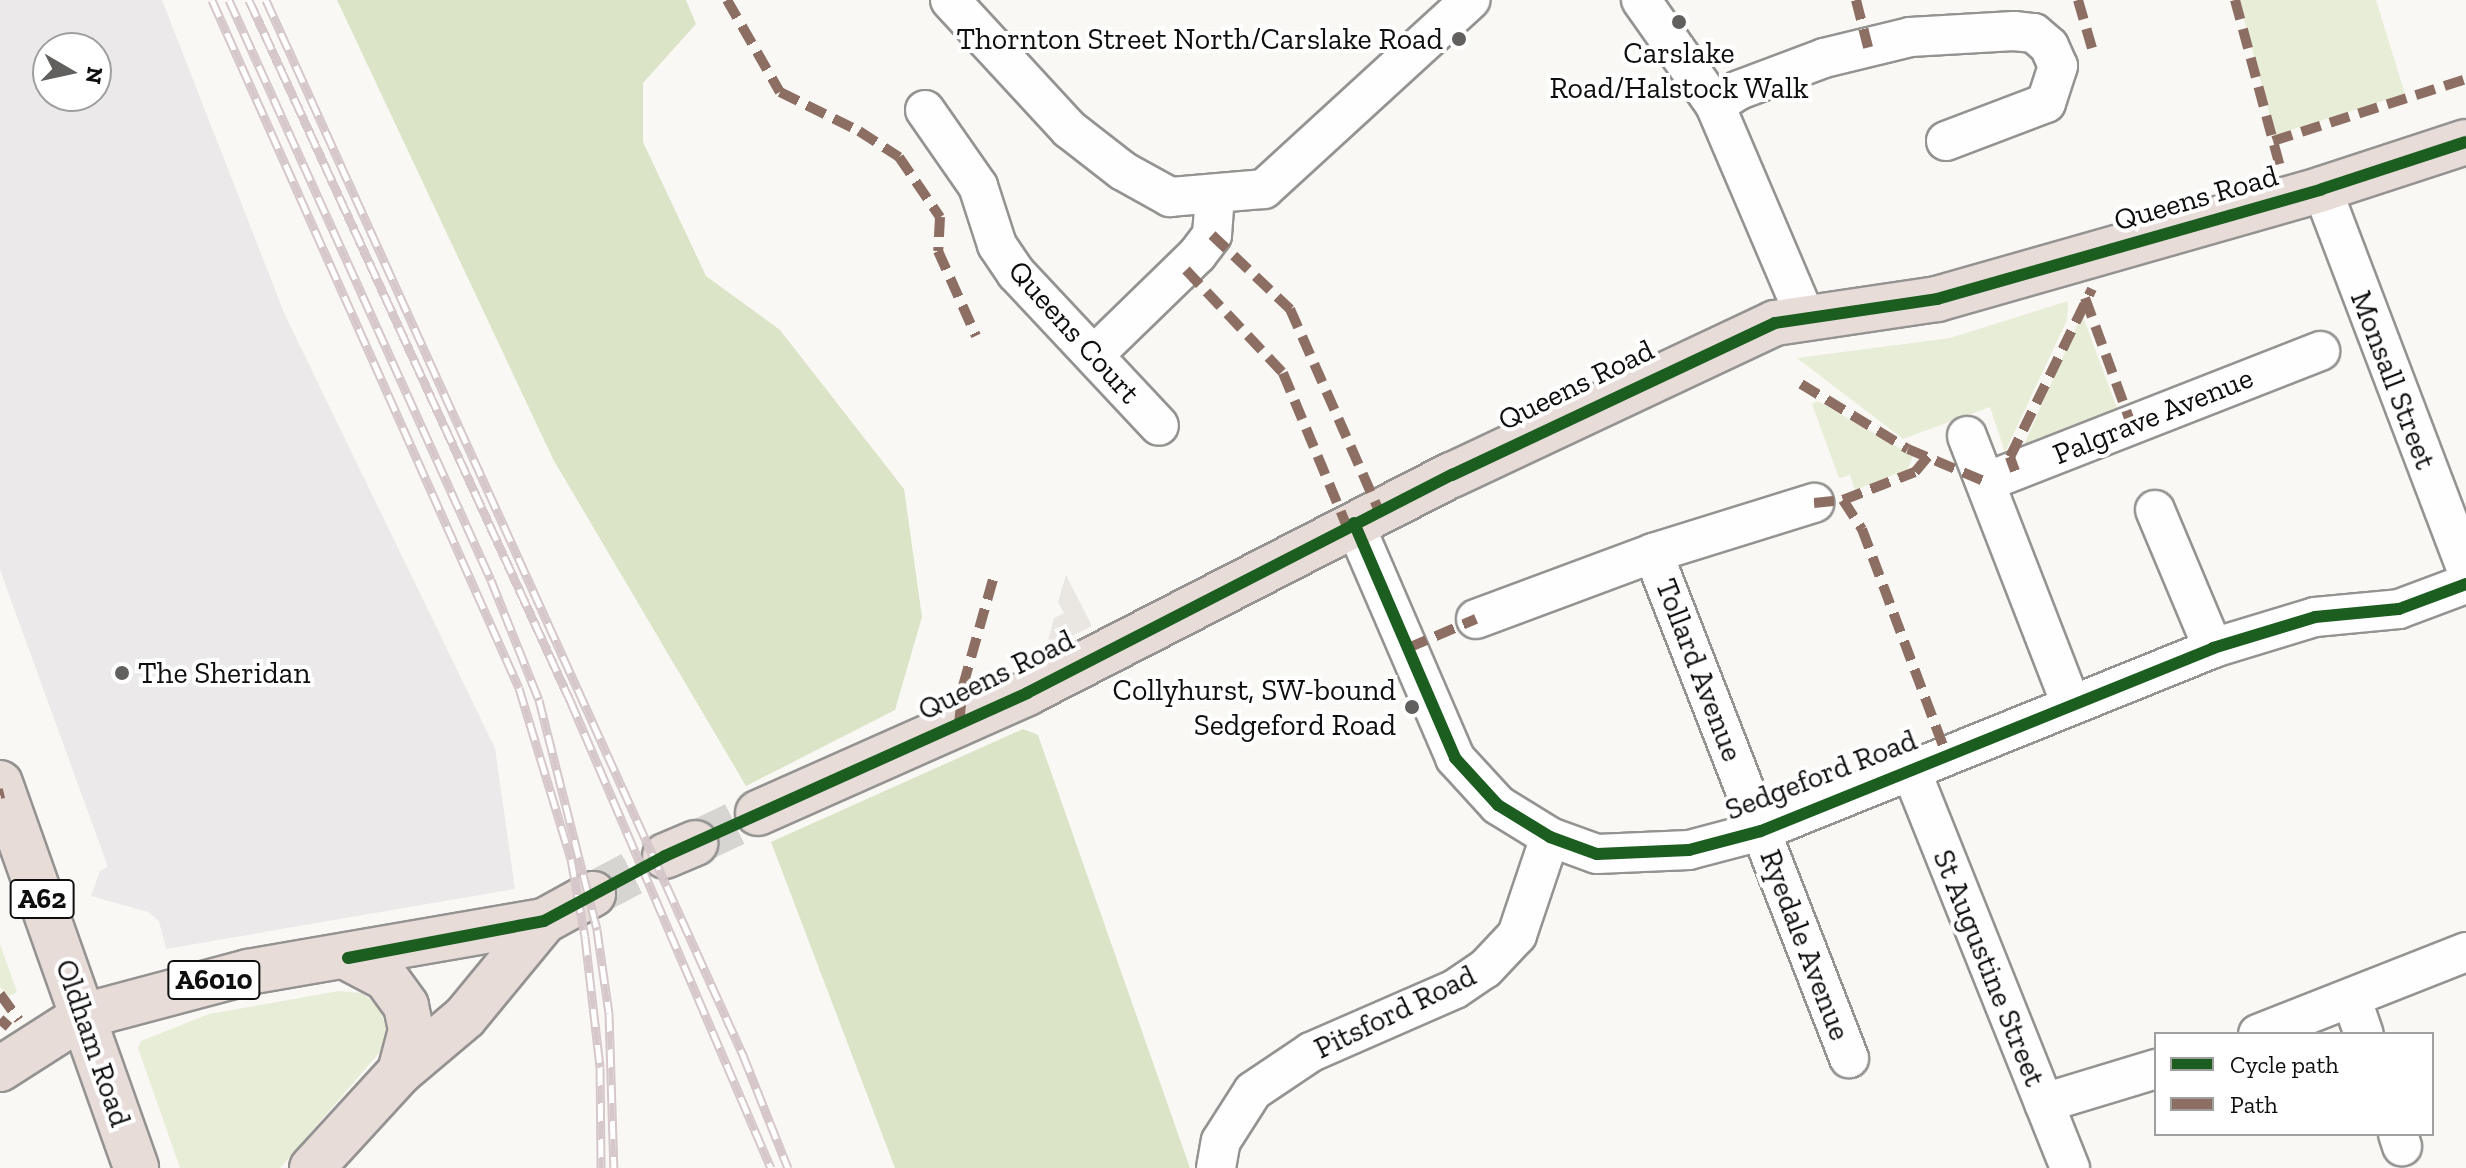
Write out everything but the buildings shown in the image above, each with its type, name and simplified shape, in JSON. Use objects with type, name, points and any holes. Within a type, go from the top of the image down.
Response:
[{"type":"highway","name":"Queens Road","points":[[758,813],[1027,693],[1354,523],[1680,364],[1805,316],[1937,299],[2322,189],[2466,142]]},
{"type":"highway","name":"Oldham Road","points":[[0,783],[136,1168]]},
{"type":"highway","name":"A6010","points":[[0,1069],[83,1016],[248,972],[348,958],[544,921],[593,894]]},
{"type":"highway","name":"A6010","points":[[312,1168],[400,1072],[465,1017],[544,921]]},
{"type":"highway","name":"A6010","points":[[348,958],[386,978],[406,1006],[411,1030],[400,1072]]},
{"type":"street","points":[[950,0],[1069,129],[1123,171],[1170,197],[1264,189],[1470,0]]},
{"type":"street","points":[[1641,0],[1715,105],[1805,316]]},
{"type":"street","points":[[1715,105],[1739,90],[1824,58],[1910,37],[2014,31],[2034,33],[2049,46],[2058,66],[2046,103],[1946,141]]},
{"type":"street","name":"Queens Court","points":[[925,110],[978,186],[997,245],[1016,273],[1159,426]]},
{"type":"street","name":"Monsall Street","points":[[2322,189],[2466,569]]},
{"type":"street","points":[[1094,355],[1197,255],[1212,235],[1215,195]]},
{"type":"street","name":"Palgrave Avenue","points":[[1986,482],[2320,351]]},
{"type":"street","points":[[1967,436],[2071,704]]},
{"type":"street","name":"Tollard Avenue","points":[[1476,619],[1653,553],[1814,503]]},
{"type":"street","points":[[2155,510],[2213,648]]},
{"type":"street","name":"Sedgeford Road","points":[[1354,523],[1455,758],[1498,805],[1550,837],[1597,854],[1689,850],[1761,831],[1910,768],[2213,648],[2315,617],[2399,609],[2466,584]]},
{"type":"street","name":"Tollard Avenue","points":[[1653,553],[1761,831]]},
{"type":"street","name":"St Augustine Street","points":[[1910,768],[2070,1168]]},
{"type":"street","name":"Ryedale Avenue","points":[[1761,831],[1849,1058]]},
{"type":"street","name":"Pitsford Road","points":[[1216,1168],[1221,1141],[1253,1091],[1311,1052],[1455,989],[1485,969],[1517,935],[1550,837]]},
{"type":"street","points":[[2270,1032],[2358,1017],[2466,952]]},
{"type":"street","points":[[2044,1103],[2154,1070]]},
{"type":"shaded area","points":[[0,0],[162,0],[285,315],[495,748],[515,889],[166,949],[159,921],[148,912],[91,896],[100,871],[108,867],[0,570]]},
{"type":"shaded area","points":[[1066,575],[1092,626],[1046,649],[1054,618],[1064,613],[1058,602]]},
{"type":"green space","points":[[337,0],[686,0],[696,24],[643,83],[643,142],[706,276],[780,330],[904,489],[922,617],[895,710],[746,786],[553,459]]},
{"type":"green space","points":[[2239,0],[2376,0],[2405,94],[2275,135]]},
{"type":"green space","points":[[2068,301],[2067,320],[2005,452],[1990,407],[1903,439],[1797,358],[1950,338]]},
{"type":"green space","points":[[2082,314],[2120,416],[2018,458]]},
{"type":"green space","points":[[1818,401],[1913,456],[1908,469],[1855,490],[1850,475],[1839,478],[1812,404]]},
{"type":"green space","points":[[1023,729],[1038,735],[1190,1168],[895,1168],[771,842]]},
{"type":"green space","points":[[0,944],[17,992],[9,996],[0,987]]},
{"type":"green space","points":[[339,991],[362,993],[379,1007],[386,1027],[385,1046],[280,1168],[180,1168],[138,1048],[141,1041],[209,1014]]},
{"type":"tunnel","points":[[695,843],[758,813]]},
{"type":"tunnel","points":[[593,894],[665,856]]},
{"type":"railway","points":[[212,0],[519,688],[571,859],[585,937],[600,1067],[601,1168]]},
{"type":"railway","points":[[229,0],[491,580],[539,700],[597,930],[609,1013],[614,1168]]},
{"type":"railway","points":[[249,0],[570,700],[771,1168]]},
{"type":"railway","points":[[266,0],[743,1055],[788,1168]]},
{"type":"marked path","points":[[727,0],[780,92],[859,131],[899,157],[940,217],[938,251],[976,336]]},
{"type":"marked path","points":[[1856,0],[1868,47]]},
{"type":"marked path","points":[[2078,0],[2094,55]]},
{"type":"marked path","points":[[2235,0],[2282,174]]},
{"type":"marked path","points":[[2273,141],[2466,79]]},
{"type":"marked path","points":[[1212,235],[1290,309],[1379,511]]},
{"type":"marked path","points":[[1186,270],[1283,373],[1347,527]]},
{"type":"marked path","points":[[2015,471],[2010,457],[2092,289]]},
{"type":"marked path","points":[[2085,298],[2131,424]]},
{"type":"marked path","points":[[1801,384],[1908,449],[1986,482]]},
{"type":"marked path","points":[[1814,503],[1843,500],[1915,472],[1930,454]]},
{"type":"marked path","points":[[1843,500],[1862,529],[1946,754]]},
{"type":"marked path","points":[[959,724],[963,686],[993,579]]},
{"type":"marked path","points":[[1408,648],[1476,619]]},
{"type":"marked path","points":[[0,794],[4,793]]},
{"type":"marked path","points":[[0,994],[19,1020]]},
{"type":"marked path","points":[[0,1019],[9,1027]]},
{"type":"cycle path","points":[[348,958],[544,921],[665,856],[1027,693],[1452,475],[1775,323],[1937,299],[2322,189],[2466,142]]},
{"type":"cycle path","points":[[1354,523],[1455,758],[1498,805],[1550,837],[1597,854],[1689,850],[1761,831],[2213,648],[2315,617],[2399,609],[2466,584]]},
{"type":"place","name":"Carslake Road/Halstock Walk","points":[[1679,22]]},
{"type":"place","name":"Thornton Street North/Carslake Road","points":[[1459,39]]},
{"type":"place","name":"The Sheridan","points":[[122,673]]},
{"type":"place","name":"Collyhurst, SW-bound Sedgeford Road","points":[[1412,707]]}]
